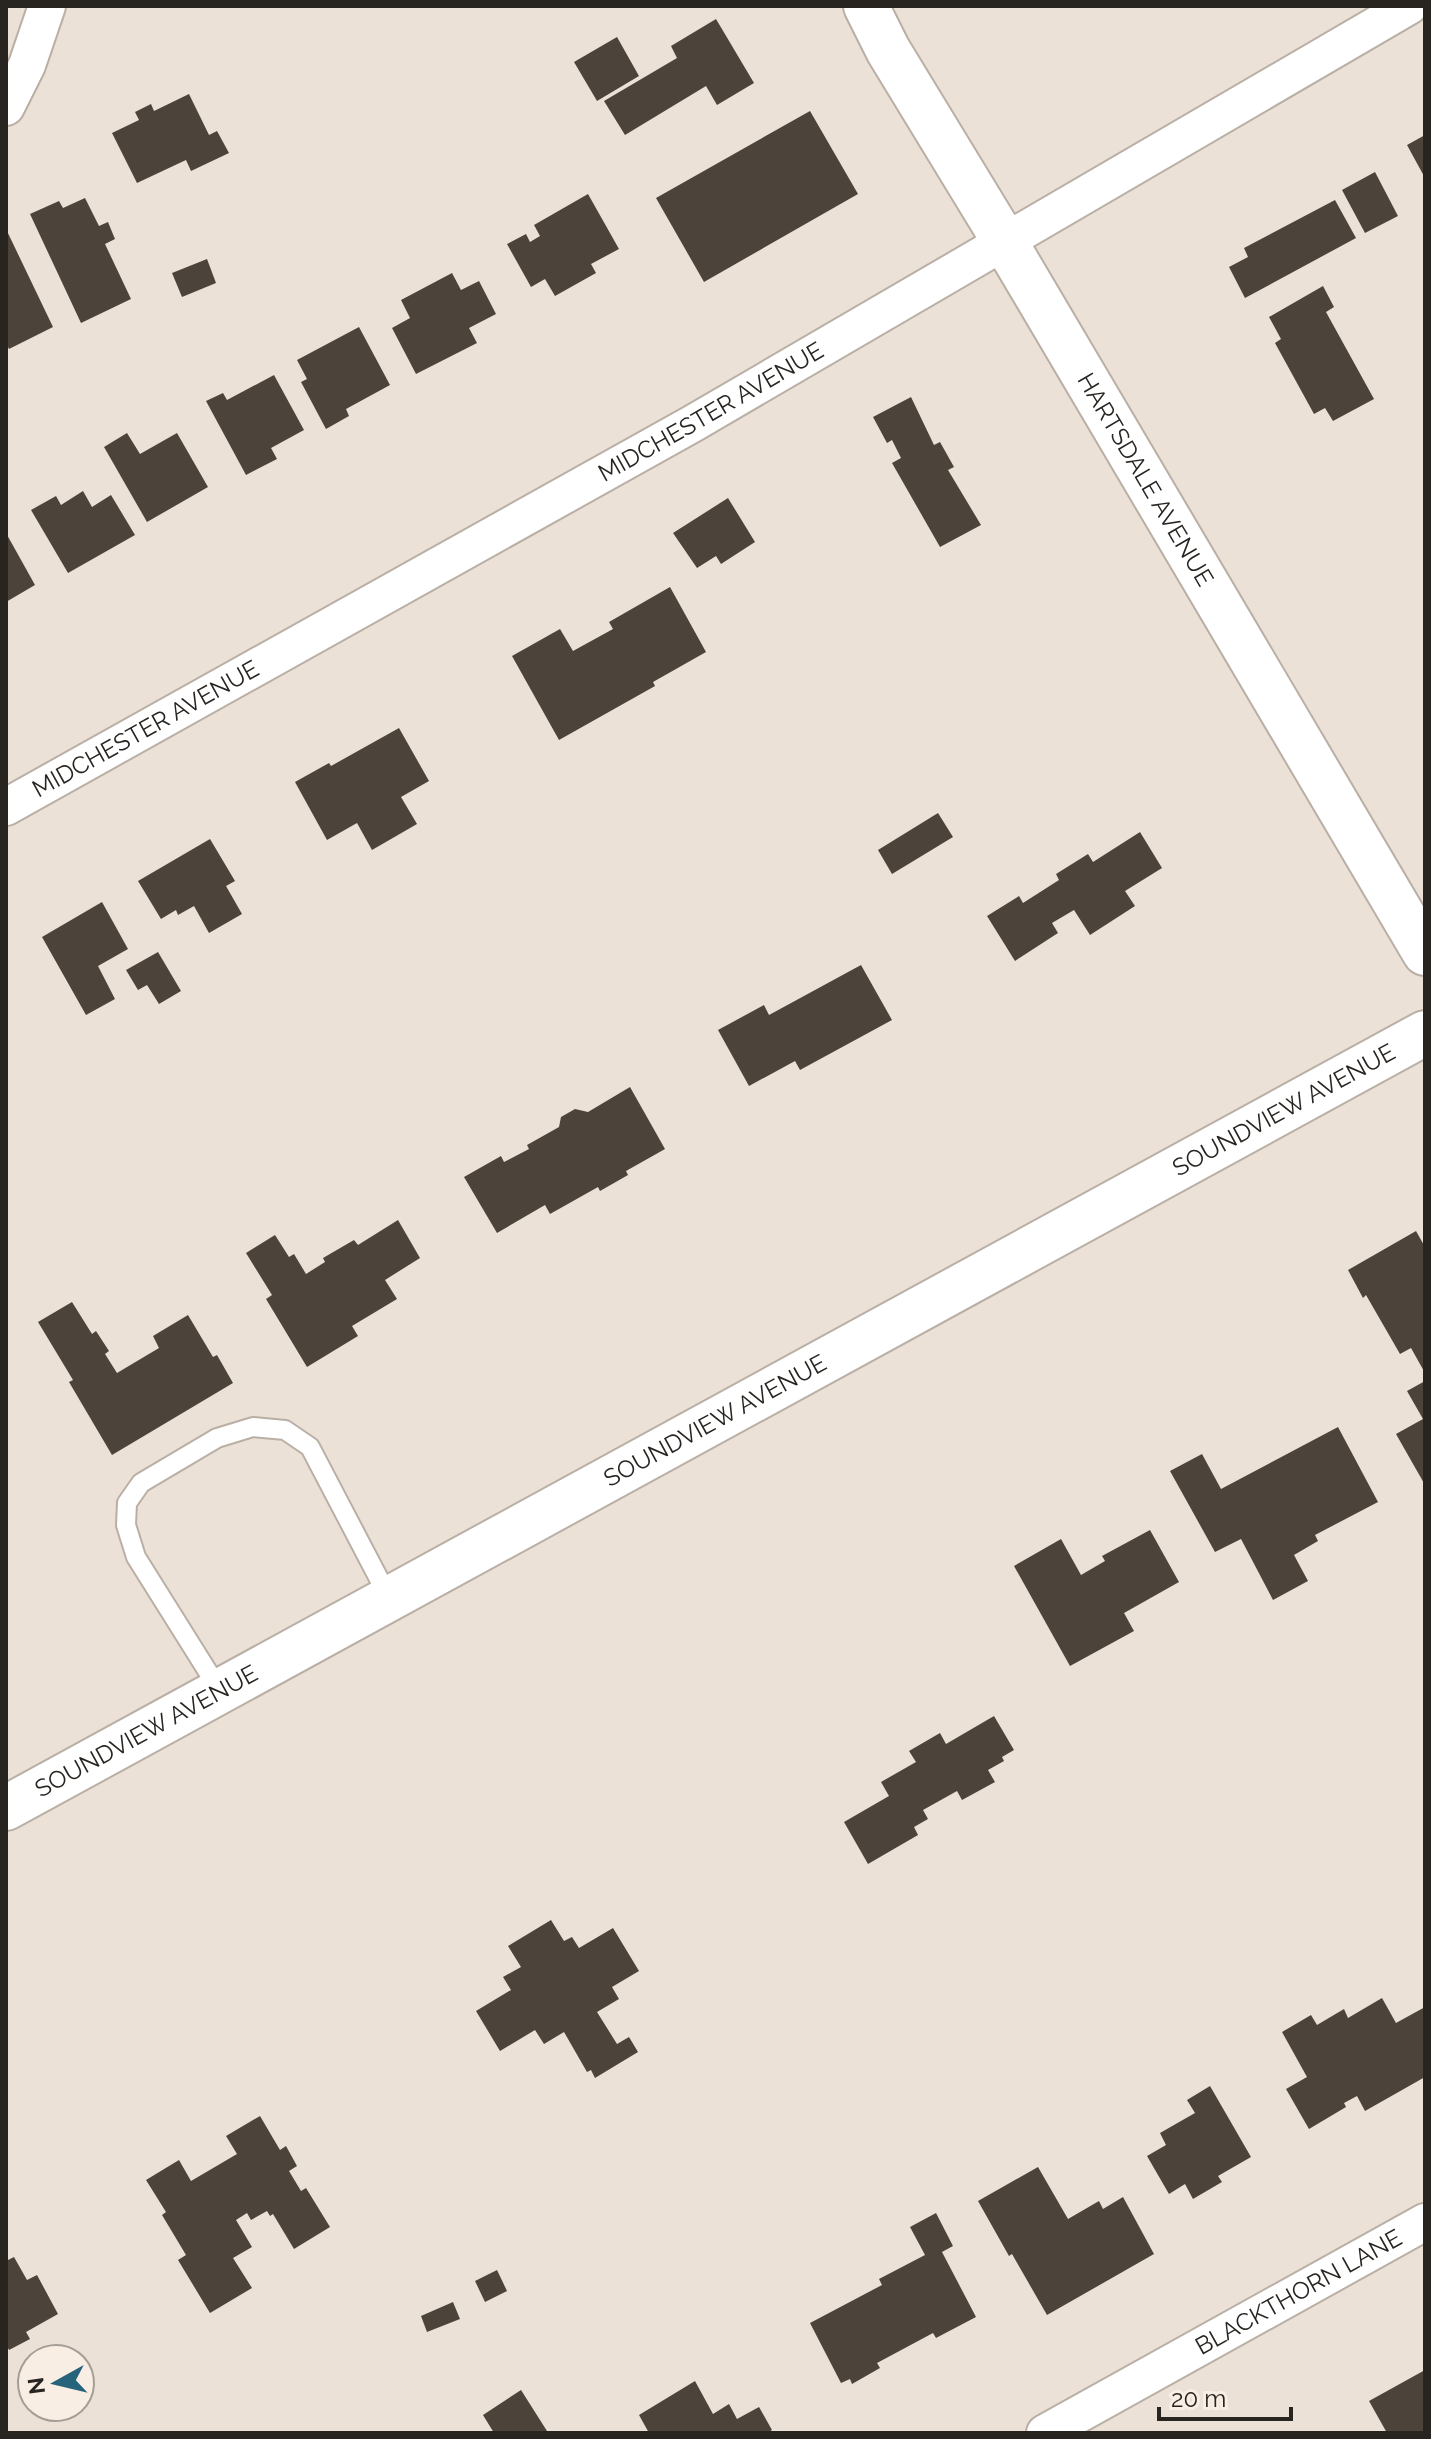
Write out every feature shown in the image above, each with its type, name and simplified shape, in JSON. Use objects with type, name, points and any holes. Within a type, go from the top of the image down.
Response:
[{"type":"street","points":[[6,107],[27,65],[47,6]]},
{"type":"street","name":"HARTSDALE AVENUE","points":[[866,6],[888,50],[1005,242],[1425,953]]},
{"type":"street","name":"MIDCHESTER AVENUE","points":[[6,807],[692,424],[1409,6]]},
{"type":"street","name":"SOUNDVIEW AVENUE","points":[[6,1808],[1425,1033]]},
{"type":"street","name":"BLACKTHORN LANE","points":[[1045,2433],[1425,2222]]},
{"type":"lane","points":[[220,1691],[136,1557],[126,1525],[127,1503],[141,1483],[217,1438],[253,1427],[285,1430],[310,1447],[389,1598]]},
{"type":"building","points":[[716,19],[754,83],[717,105],[706,86],[625,135],[604,101],[677,58],[671,46]]},
{"type":"building","points":[[617,37],[639,76],[597,101],[574,62]]},
{"type":"building","points":[[189,94],[209,135],[217,131],[229,153],[191,171],[186,160],[137,183],[112,133],[139,120],[135,112],[151,104],[154,111]]},
{"type":"building","points":[[810,111],[858,194],[704,282],[656,198]]},
{"type":"building","points":[[1425,135],[1425,178],[1407,145]]},
{"type":"building","points":[[1375,172],[1398,216],[1365,233],[1342,190]]},
{"type":"building","points":[[588,194],[619,249],[591,264],[596,273],[555,296],[545,279],[531,287],[507,244],[526,234],[530,242],[540,236],[534,225]]},
{"type":"building","points":[[85,198],[99,226],[108,222],[115,239],[105,244],[131,299],[81,323],[30,214],[59,201],[63,208]]},
{"type":"building","points":[[1335,200],[1356,238],[1245,298],[1229,267],[1248,257],[1244,248]]},
{"type":"building","points":[[6,229],[53,327],[9,349],[6,343]]},
{"type":"building","points":[[207,259],[216,283],[182,297],[172,273]]},
{"type":"building","points":[[452,273],[461,290],[479,281],[496,314],[469,328],[477,343],[416,374],[392,328],[410,318],[401,300]]},
{"type":"building","points":[[1323,286],[1334,307],[1326,312],[1374,399],[1333,421],[1325,408],[1314,414],[1275,343],[1281,339],[1269,317]]},
{"type":"building","points":[[359,327],[390,385],[346,409],[349,416],[326,429],[301,382],[307,379],[297,360]]},
{"type":"building","points":[[274,375],[304,430],[271,448],[277,459],[246,475],[206,401],[223,393],[227,400]]},
{"type":"building","points":[[911,397],[934,445],[940,442],[954,467],[948,470],[981,525],[940,547],[892,463],[901,458],[892,440],[887,443],[873,417]]},
{"type":"building","points":[[127,433],[140,454],[177,433],[208,487],[147,522],[104,447]]},
{"type":"building","points":[[83,491],[92,507],[111,495],[135,535],[68,573],[31,510],[56,496],[61,505]]},
{"type":"building","points":[[728,498],[755,542],[721,564],[716,556],[697,568],[673,533]]},
{"type":"building","points":[[6,533],[35,585],[6,602]]},
{"type":"building","points":[[670,587],[706,652],[653,682],[655,686],[559,740],[512,656],[560,629],[573,651],[613,629],[609,622]]},
{"type":"building","points":[[399,728],[429,781],[401,797],[417,824],[372,850],[357,823],[327,840],[295,782]]},
{"type":"building","points":[[938,813],[953,837],[892,874],[878,850]]},
{"type":"building","points":[[1140,832],[1162,868],[1125,891],[1135,906],[1090,935],[1074,910],[1052,923],[1058,933],[1015,961],[987,916],[1019,896],[1023,903],[1059,880],[1056,874],[1088,854],[1093,862]]},
{"type":"building","points":[[210,839],[235,881],[226,886],[242,914],[209,933],[194,906],[178,915],[176,910],[161,919],[138,881]]},
{"type":"building","points":[[102,902],[128,949],[98,966],[115,999],[86,1015],[42,937]]},
{"type":"building","points":[[158,952],[181,991],[159,1004],[147,985],[138,990],[126,970]]},
{"type":"building","points":[[861,965],[892,1020],[800,1070],[795,1061],[749,1086],[718,1030],[764,1005],[769,1015]]},
{"type":"building","points":[[630,1087],[665,1149],[626,1171],[628,1175],[600,1191],[598,1187],[550,1214],[545,1205],[497,1233],[464,1177],[501,1156],[504,1162],[529,1149],[527,1145],[559,1127],[561,1117],[575,1109],[588,1112]]},
{"type":"building","points":[[398,1220],[420,1258],[385,1280],[397,1299],[352,1326],[358,1336],[307,1367],[266,1299],[272,1295],[246,1253],[275,1235],[289,1257],[294,1254],[306,1274],[325,1262],[323,1258],[354,1240],[358,1245]]},
{"type":"building","points":[[1416,1231],[1425,1247],[1425,1373],[1411,1348],[1400,1354],[1348,1270]]},
{"type":"building","points":[[72,1302],[92,1334],[96,1331],[109,1351],[105,1354],[117,1373],[159,1348],[153,1336],[188,1315],[233,1383],[112,1455],[38,1322]]},
{"type":"building","points":[[1425,1381],[1425,1485],[1396,1434],[1423,1419],[1407,1391]]},
{"type":"building","points":[[1338,1427],[1378,1502],[1315,1535],[1318,1541],[1294,1555],[1308,1581],[1273,1600],[1241,1539],[1215,1552],[1170,1471],[1202,1454],[1221,1489]]},
{"type":"building","points":[[1150,1530],[1179,1582],[1124,1613],[1134,1631],[1070,1666],[1014,1566],[1061,1539],[1081,1575],[1105,1561],[1102,1556]]},
{"type":"building","points":[[994,1716],[1014,1750],[1002,1757],[1004,1761],[988,1770],[995,1782],[962,1800],[957,1791],[923,1810],[928,1819],[914,1827],[918,1835],[868,1864],[844,1822],[889,1796],[881,1782],[916,1762],[909,1751],[940,1733],[946,1744]]},
{"type":"building","points":[[551,1920],[564,1941],[572,1937],[579,1948],[613,1928],[639,1971],[612,1987],[619,1999],[597,2012],[617,2044],[629,2037],[638,2052],[595,2078],[591,2070],[587,2072],[564,2032],[544,2044],[535,2030],[500,2051],[476,2011],[511,1990],[503,1977],[521,1967],[508,1946]]},
{"type":"building","points":[[1382,1998],[1396,2023],[1425,2007],[1425,2077],[1365,2111],[1357,2096],[1344,2103],[1346,2107],[1309,2129],[1286,2089],[1307,2077],[1282,2032],[1311,2015],[1317,2025],[1344,2009],[1348,2018]]},
{"type":"building","points":[[1210,2086],[1251,2157],[1218,2176],[1222,2182],[1193,2199],[1185,2184],[1169,2194],[1147,2156],[1166,2145],[1160,2133],[1195,2113],[1187,2100]]},
{"type":"building","points":[[260,2116],[280,2150],[286,2146],[297,2166],[289,2171],[301,2191],[306,2188],[330,2227],[294,2249],[273,2214],[270,2216],[267,2211],[251,2220],[247,2213],[236,2220],[252,2247],[233,2258],[252,2288],[210,2313],[178,2260],[186,2255],[162,2215],[166,2212],[146,2180],[179,2160],[191,2181],[237,2154],[226,2136]]},
{"type":"building","points":[[1038,2167],[1068,2219],[1099,2201],[1103,2209],[1123,2197],[1154,2254],[1047,2315],[978,2201]]},
{"type":"building","points":[[936,2213],[953,2246],[942,2252],[976,2317],[936,2338],[933,2333],[877,2363],[880,2368],[852,2384],[850,2379],[841,2383],[810,2323],[882,2285],[879,2279],[925,2255],[910,2227]]},
{"type":"building","points":[[14,2257],[27,2280],[37,2275],[58,2314],[26,2332],[30,2339],[16,2343],[9,2350],[6,2344],[6,2261]]},
{"type":"building","points":[[497,2270],[507,2291],[485,2302],[475,2281]]},
{"type":"building","points":[[453,2302],[460,2319],[427,2332],[421,2316]]},
{"type":"building","points":[[1425,2370],[1425,2433],[1387,2433],[1369,2401]]},
{"type":"building","points":[[695,2381],[713,2414],[729,2404],[737,2419],[759,2407],[772,2430],[767,2433],[649,2433],[639,2415]]},
{"type":"building","points":[[521,2390],[547,2431],[494,2433],[483,2415]]}]
